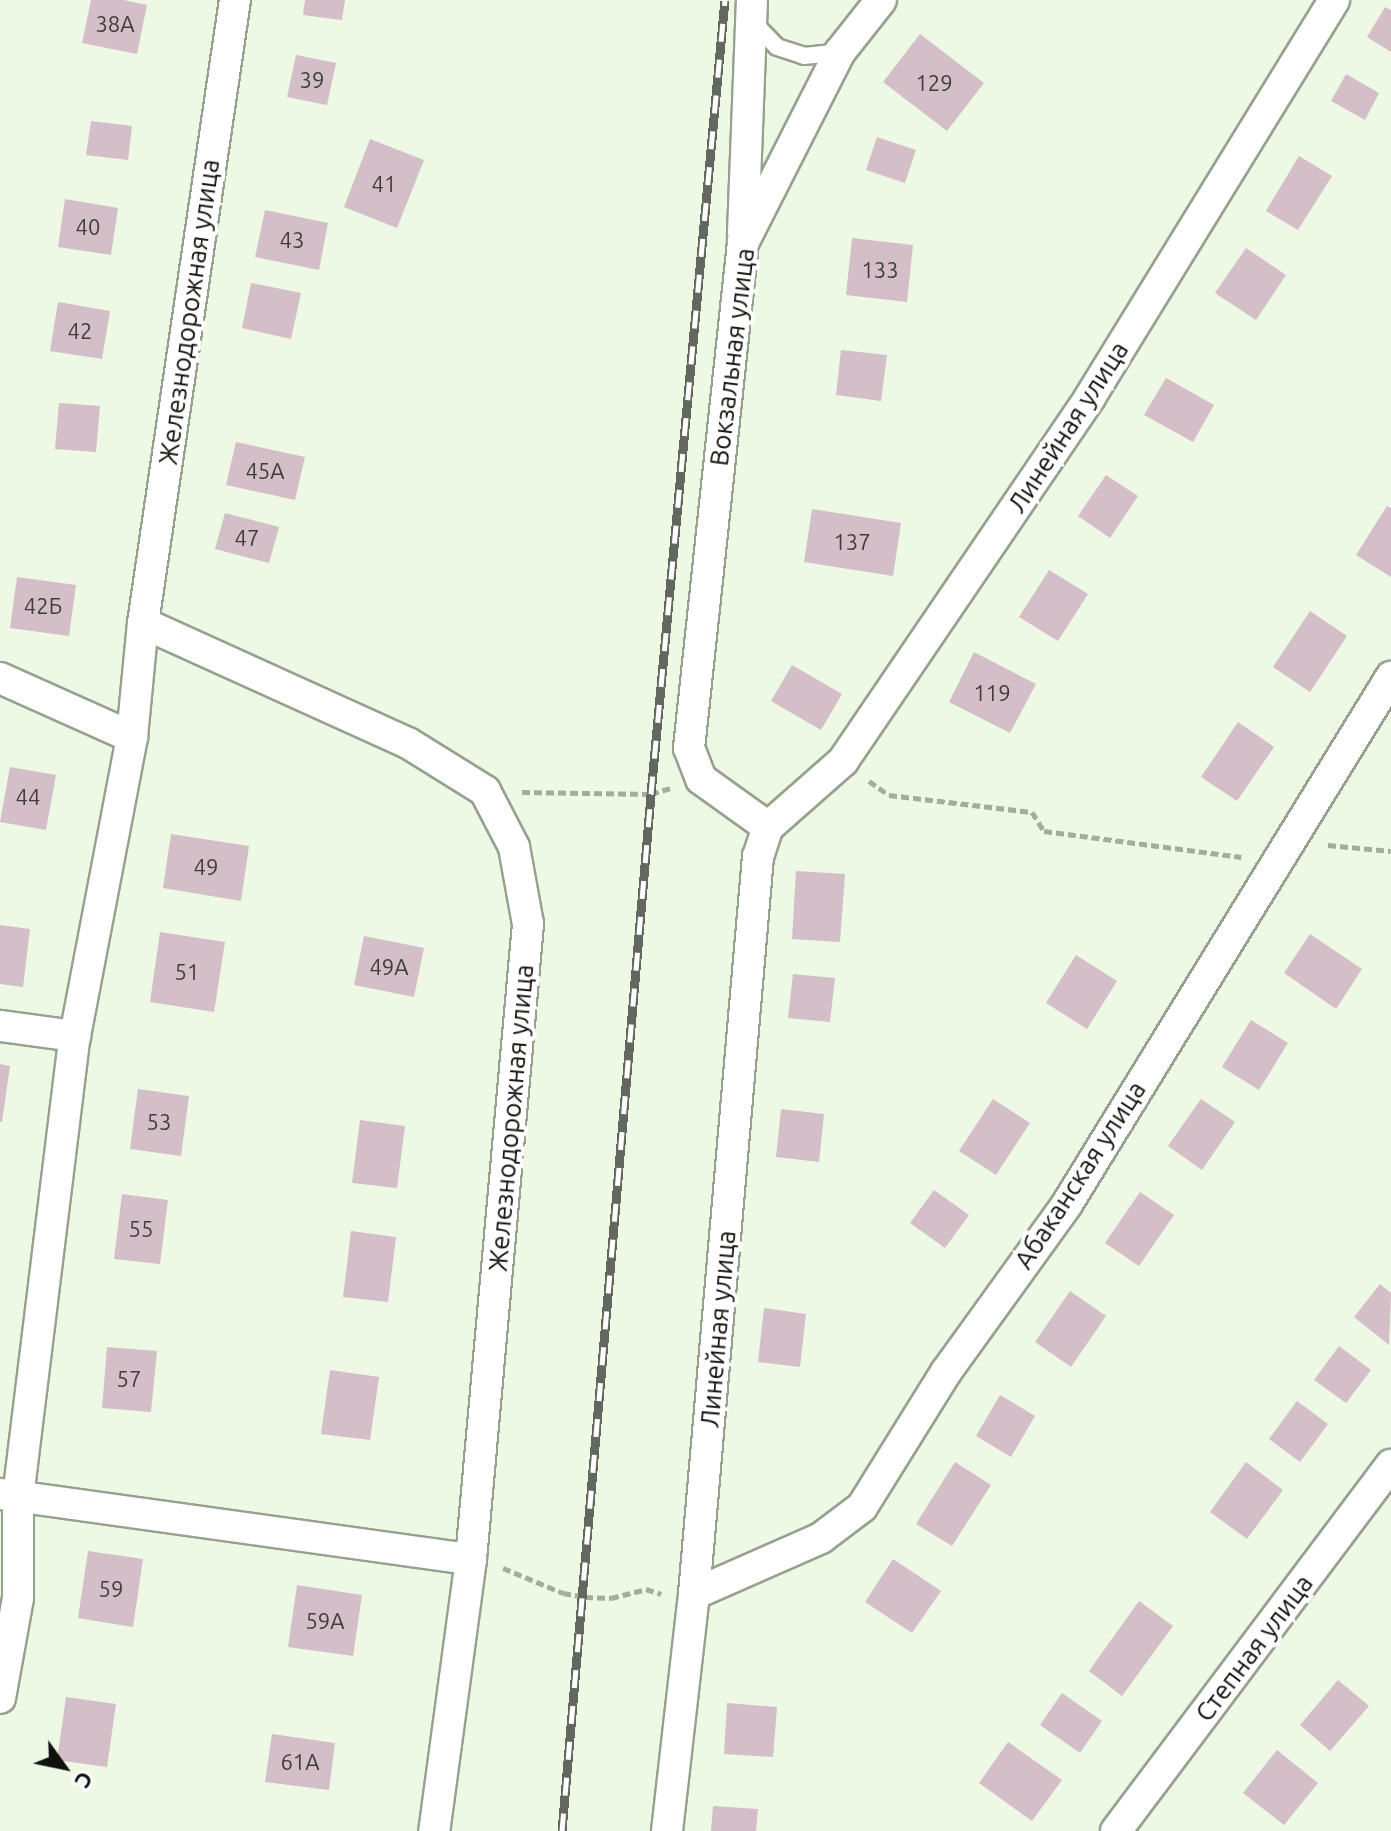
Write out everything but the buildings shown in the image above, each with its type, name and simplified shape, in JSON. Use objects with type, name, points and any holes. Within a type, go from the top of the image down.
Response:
[{"type":"street","name":"Железнодорожная улица","points":[[0,1698],[18,1598],[9,1495],[75,1036],[132,737],[143,623],[235,0]]},
{"type":"street","name":"Вокзальная улица","points":[[701,779],[689,748],[743,243],[840,52],[881,0]]},
{"type":"street","name":"Линейная улица","points":[[667,1831],[694,1594],[758,857],[768,827],[843,761],[1090,397],[1334,0]]},
{"type":"street","points":[[743,243],[751,10]]},
{"type":"street","points":[[143,623],[408,743],[485,791]]},
{"type":"street","name":"Абаканская улица","points":[[694,1594],[821,1538],[862,1507],[946,1372],[1067,1204],[1391,677]]},
{"type":"street","points":[[0,678],[132,737]]},
{"type":"street","points":[[701,779],[768,827]]},
{"type":"street","name":"Железнодорожная улица","points":[[434,1831],[471,1559],[528,924],[514,847],[485,791]]},
{"type":"street","points":[[0,1026],[75,1036]]},
{"type":"street","name":"Степная улица","points":[[1116,1831],[1391,1465]]},
{"type":"street","points":[[9,1495],[471,1559]]},
{"type":"lane","points":[[751,10],[777,47],[804,56],[840,52]]},
{"type":"path","points":[[843,761],[889,795],[1032,812],[1044,831],[1275,862],[1331,844],[1391,851]]},
{"type":"path","points":[[485,791],[651,794],[701,779]]},
{"type":"path","points":[[471,1559],[512,1571],[563,1593],[585,1597],[611,1598],[646,1589],[682,1601],[694,1594]]},
{"type":"railway","points":[[562,1831],[651,794],[725,0]]}]
